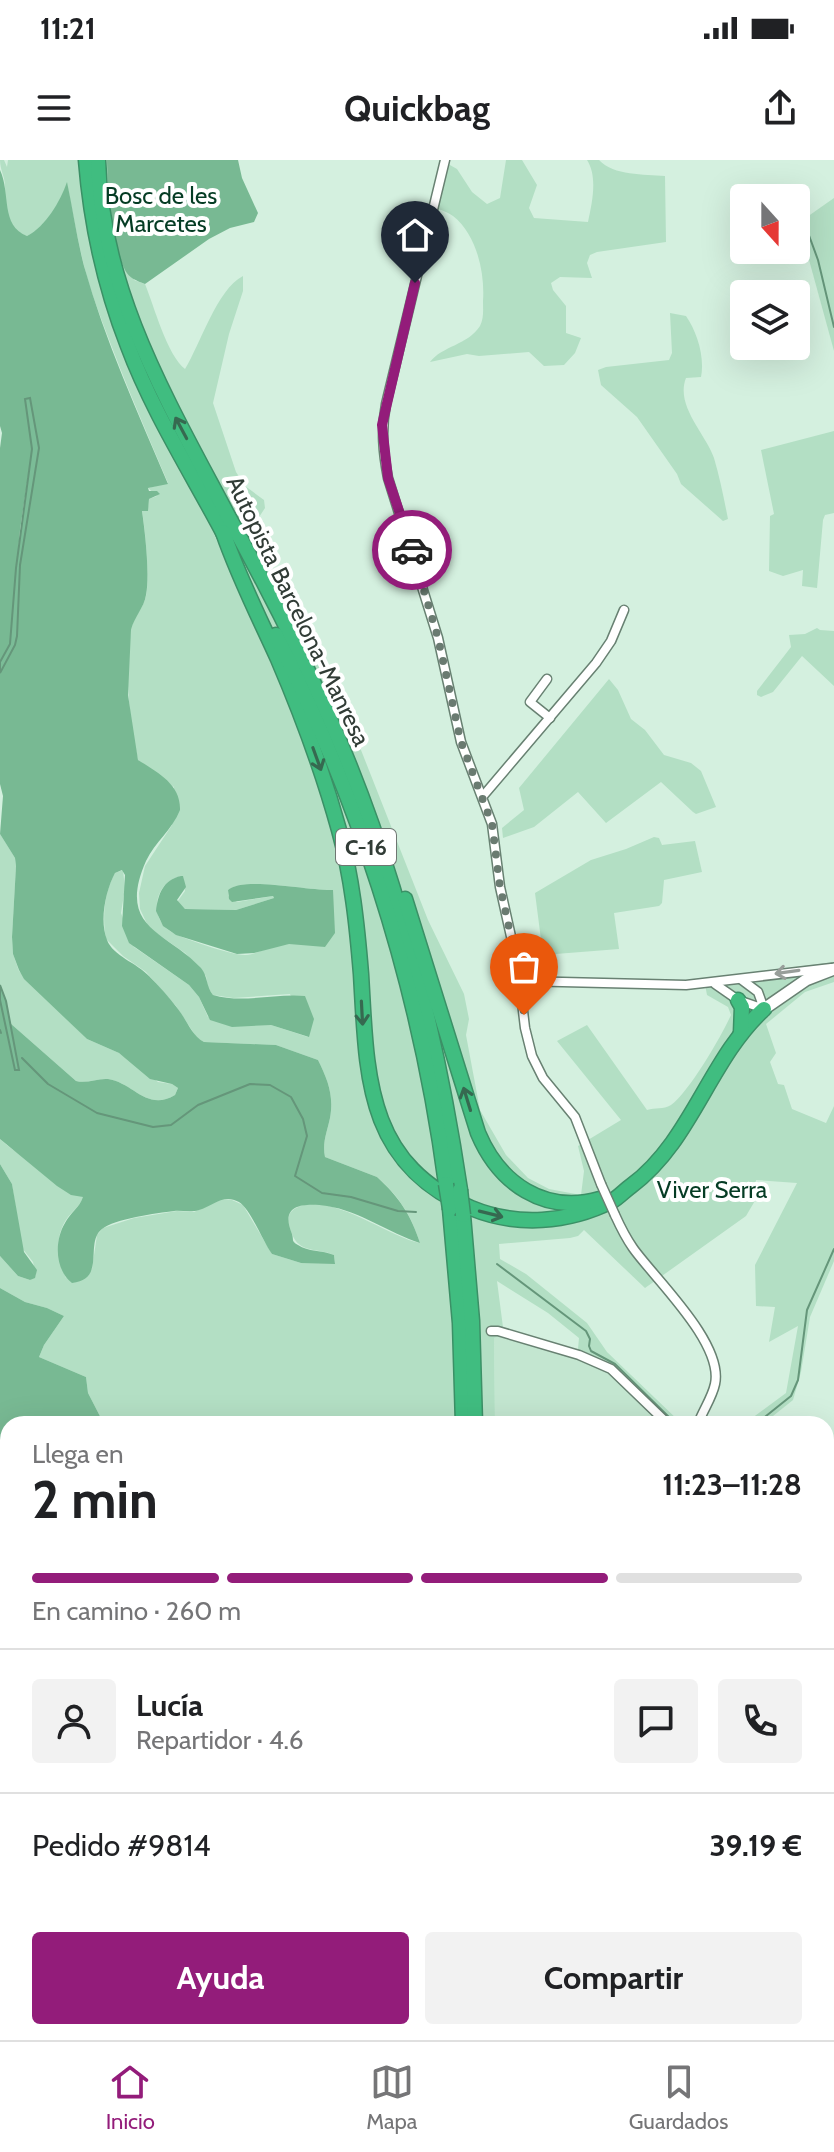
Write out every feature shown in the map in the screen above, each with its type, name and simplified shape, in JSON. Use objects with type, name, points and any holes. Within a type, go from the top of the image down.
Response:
[{"type":"highway","name":"Autopista Barcelona-Manresa","points":[[86,160],[89,194],[106,282],[128,348],[162,420],[298,678],[363,839],[385,905],[412,1006],[453,1187]]},
{"type":"highway","name":"Autopista Barcelona-Manresa","points":[[98,160],[99,197],[115,271],[136,335],[167,402],[271,596],[331,722],[375,835],[396,901],[432,1037],[472,1321],[475,1416]]},
{"type":"highway","points":[[223,532],[233,563],[304,725],[340,834],[356,917],[368,1078],[376,1110],[408,1165],[455,1201],[497,1216],[533,1221],[563,1218],[613,1200],[663,1155],[741,1033],[764,1009]]},
{"type":"highway","points":[[271,596],[320,686],[379,822],[401,883],[478,1133],[492,1161],[514,1184],[534,1196],[553,1202],[589,1202],[626,1190]]},
{"type":"highway","points":[[738,1000],[742,1007],[741,1033]]},
{"type":"highway","name":"Autopista Barcelona-Manresa","points":[[456,1212],[463,1416]]},
{"type":"street","points":[[445,160],[382,425],[388,478],[438,638],[461,742],[492,824],[500,887],[521,981],[528,1042],[543,1078],[575,1117],[601,1184],[631,1246],[675,1298],[709,1352],[715,1382],[701,1416]]},
{"type":"street","points":[[483,796],[603,652],[624,610]]},
{"type":"street","points":[[547,679],[530,702],[550,718]]},
{"type":"street","points":[[521,981],[711,983],[834,968]]},
{"type":"street","points":[[764,1009],[806,980],[834,968]]},
{"type":"street","points":[[739,979],[753,986],[764,1009]]},
{"type":"street","points":[[711,983],[721,986],[738,1000],[764,1009]]},
{"type":"street","points":[[491,1331],[554,1347],[611,1369],[660,1416]]},
{"type":"shaded area","points":[[30,398],[39,448],[20,565],[17,636],[0,673],[0,662],[10,644],[16,568],[32,449],[25,399]]},
{"type":"shaded area","points":[[0,985],[19,1070],[15,1070],[0,1000]]},
{"type":"shaded area","points":[[504,1335],[609,1371],[654,1416],[495,1416],[494,1338]]},
{"type":"green space","name":"Viver Serra","points":[[0,160],[4,160],[7,167],[8,160],[107,160],[107,171],[134,280],[145,284],[172,353],[185,369],[217,305],[243,276],[243,291],[213,403],[236,472],[245,486],[264,500],[265,508],[250,531],[320,646],[428,920],[464,994],[469,1019],[466,1035],[480,1110],[506,1155],[528,1178],[549,1189],[581,1195],[584,1171],[578,1146],[621,1120],[557,1041],[587,1025],[647,1110],[665,1107],[678,1098],[695,1077],[731,1015],[728,1007],[707,995],[704,979],[834,962],[834,982],[805,992],[766,1024],[776,1053],[770,1062],[778,1084],[784,1085],[792,1109],[826,1123],[834,1106],[834,1261],[810,1317],[793,1400],[773,1416],[755,1416],[786,1393],[798,1326],[769,1342],[775,1307],[756,1306],[755,1265],[797,1183],[756,1180],[756,1199],[746,1216],[645,1288],[584,1230],[570,1238],[499,1244],[500,1259],[526,1274],[587,1323],[607,1352],[674,1416],[654,1416],[609,1371],[577,1360],[579,1338],[548,1313],[497,1281],[504,1335],[494,1338],[495,1416],[100,1416],[88,1393],[86,1377],[39,1357],[64,1316],[25,1302],[0,1288],[0,1256],[18,1276],[30,1280],[36,1275],[33,1262],[22,1248],[12,1184],[0,1164],[0,1139],[58,1186],[84,1197],[68,1217],[59,1239],[59,1255],[66,1278],[92,1269],[97,1235],[103,1228],[134,1218],[177,1211],[194,1212],[222,1199],[243,1205],[272,1254],[301,1263],[335,1263],[334,1255],[299,1244],[288,1228],[292,1211],[309,1204],[341,1210],[420,1243],[403,1207],[377,1177],[325,1157],[324,1142],[331,1095],[318,1060],[276,1045],[204,1042],[197,1038],[176,1006],[146,972],[106,939],[106,897],[115,873],[123,870],[125,888],[121,913],[134,947],[189,985],[199,997],[208,1017],[271,1025],[308,1037],[290,994],[233,998],[213,995],[206,976],[185,953],[149,928],[140,909],[139,893],[145,866],[172,825],[174,787],[138,760],[128,695],[129,646],[132,625],[145,601],[147,588],[142,510],[148,507],[149,499],[157,496],[148,488],[168,483],[94,299],[67,184],[52,214],[27,236],[9,222]],"holes":[[[183,876],[185,891],[177,902],[185,909],[236,910],[274,898],[237,902],[228,896],[228,890],[236,886],[262,884],[333,890],[325,947],[291,944],[246,955],[219,950],[170,931],[159,916],[158,899],[166,884]]]},
{"type":"green space","name":"Bosc de les Marcetes","points":[[107,160],[238,160],[242,178],[258,213],[254,222],[230,228],[209,239],[145,284],[125,270],[117,246]]},
{"type":"green space","points":[[441,160],[457,169],[472,192],[487,204],[500,198],[506,160],[522,160],[537,185],[529,208],[534,218],[588,222],[593,182],[587,160],[599,160],[621,172],[665,176],[666,242],[597,252],[590,255],[587,263],[592,278],[560,277],[551,283],[566,306],[566,333],[581,338],[575,353],[564,365],[544,366],[529,352],[467,354],[430,362],[475,332],[483,314],[483,279],[474,244],[453,216],[430,206]]},
{"type":"green space","points":[[0,170],[9,217],[27,236],[52,213],[67,182],[92,294],[168,484],[148,488],[160,494],[149,499],[148,511],[142,511],[147,586],[145,600],[131,630],[128,695],[138,760],[172,786],[177,793],[180,810],[146,861],[138,884],[137,901],[141,915],[161,936],[201,968],[213,995],[236,999],[305,996],[314,1019],[309,1037],[271,1025],[232,1027],[210,1020],[199,997],[189,985],[129,943],[122,926],[125,875],[122,870],[115,873],[106,896],[104,923],[107,940],[114,951],[144,971],[204,1042],[276,1045],[318,1060],[331,1095],[324,1142],[325,1157],[377,1177],[403,1207],[420,1243],[339,1209],[302,1206],[291,1211],[289,1217],[294,1242],[306,1249],[334,1255],[335,1264],[301,1263],[272,1254],[243,1205],[228,1199],[196,1211],[147,1215],[108,1225],[97,1235],[89,1275],[72,1283],[59,1263],[59,1238],[83,1197],[71,1195],[57,1186],[0,1139],[0,1000],[15,1070],[19,1069],[10,1023],[76,1081],[108,1079],[156,1100],[175,1095],[178,1088],[150,1079],[119,1053],[87,1039],[24,979],[13,954],[16,866],[15,858],[0,834],[3,796],[0,784],[0,673],[17,636],[20,565],[39,448],[26,399],[32,449],[20,530],[10,644],[0,662]]},
{"type":"green space","points":[[834,198],[834,351],[810,263],[810,215]]},
{"type":"green space","points":[[670,313],[686,316],[699,345],[701,377],[686,378],[685,399],[714,458],[728,519],[723,521],[681,484],[637,417],[601,385],[598,370],[606,367],[669,360],[672,353]]},
{"type":"green space","points":[[834,431],[834,513],[825,515],[823,520],[817,588],[802,586],[803,570],[783,576],[769,571],[770,516],[774,514],[761,450]]},
{"type":"green space","points":[[817,628],[834,631],[834,686],[802,656],[773,692],[761,697],[757,695],[791,647],[789,635],[805,634]]},
{"type":"green space","points":[[609,679],[618,690],[631,719],[645,730],[664,755],[691,763],[701,771],[716,807],[696,814],[661,782],[606,823],[578,792],[534,827],[503,838],[502,828],[524,810],[519,788]]},
{"type":"green space","points":[[0,834],[15,858],[12,937],[13,954],[19,971],[87,1039],[119,1053],[158,1082],[172,1084],[178,1088],[175,1095],[156,1100],[108,1079],[76,1081],[10,1023],[0,985]]},
{"type":"green space","points":[[654,837],[659,838],[662,845],[695,841],[702,872],[664,880],[659,906],[614,913],[619,949],[543,955],[535,893],[591,860]]},
{"type":"green space","points":[[183,876],[186,887],[177,900],[185,909],[236,910],[274,898],[232,902],[229,899],[228,890],[247,884],[333,890],[335,933],[325,947],[289,944],[237,954],[176,935],[163,926],[156,911],[162,889],[170,881]]},
{"type":"green space","points":[[0,1164],[12,1184],[24,1252],[37,1270],[35,1278],[30,1280],[18,1276],[0,1256]]},
{"type":"green space","points":[[0,1288],[25,1302],[64,1316],[39,1357],[86,1377],[88,1393],[100,1416],[0,1416]]},
{"type":"waterway","points":[[810,238],[834,327]]},
{"type":"waterway","points":[[22,1058],[48,1084],[97,1113],[153,1127],[171,1125],[198,1105],[250,1084],[270,1085],[291,1097],[303,1119],[307,1136],[295,1176],[322,1193],[351,1197],[398,1211],[416,1212]]},
{"type":"waterway","points":[[766,1416],[791,1396],[798,1380],[807,1310],[834,1249]]},
{"type":"waterway","points":[[497,1264],[586,1331],[591,1351],[615,1364],[668,1416]]},
{"type":"way so far","points":[[412,550],[438,638],[461,742],[492,824],[500,887],[521,981],[524,1015]]},
{"type":"route","points":[[412,550],[388,478],[382,425],[415,283]]}]
